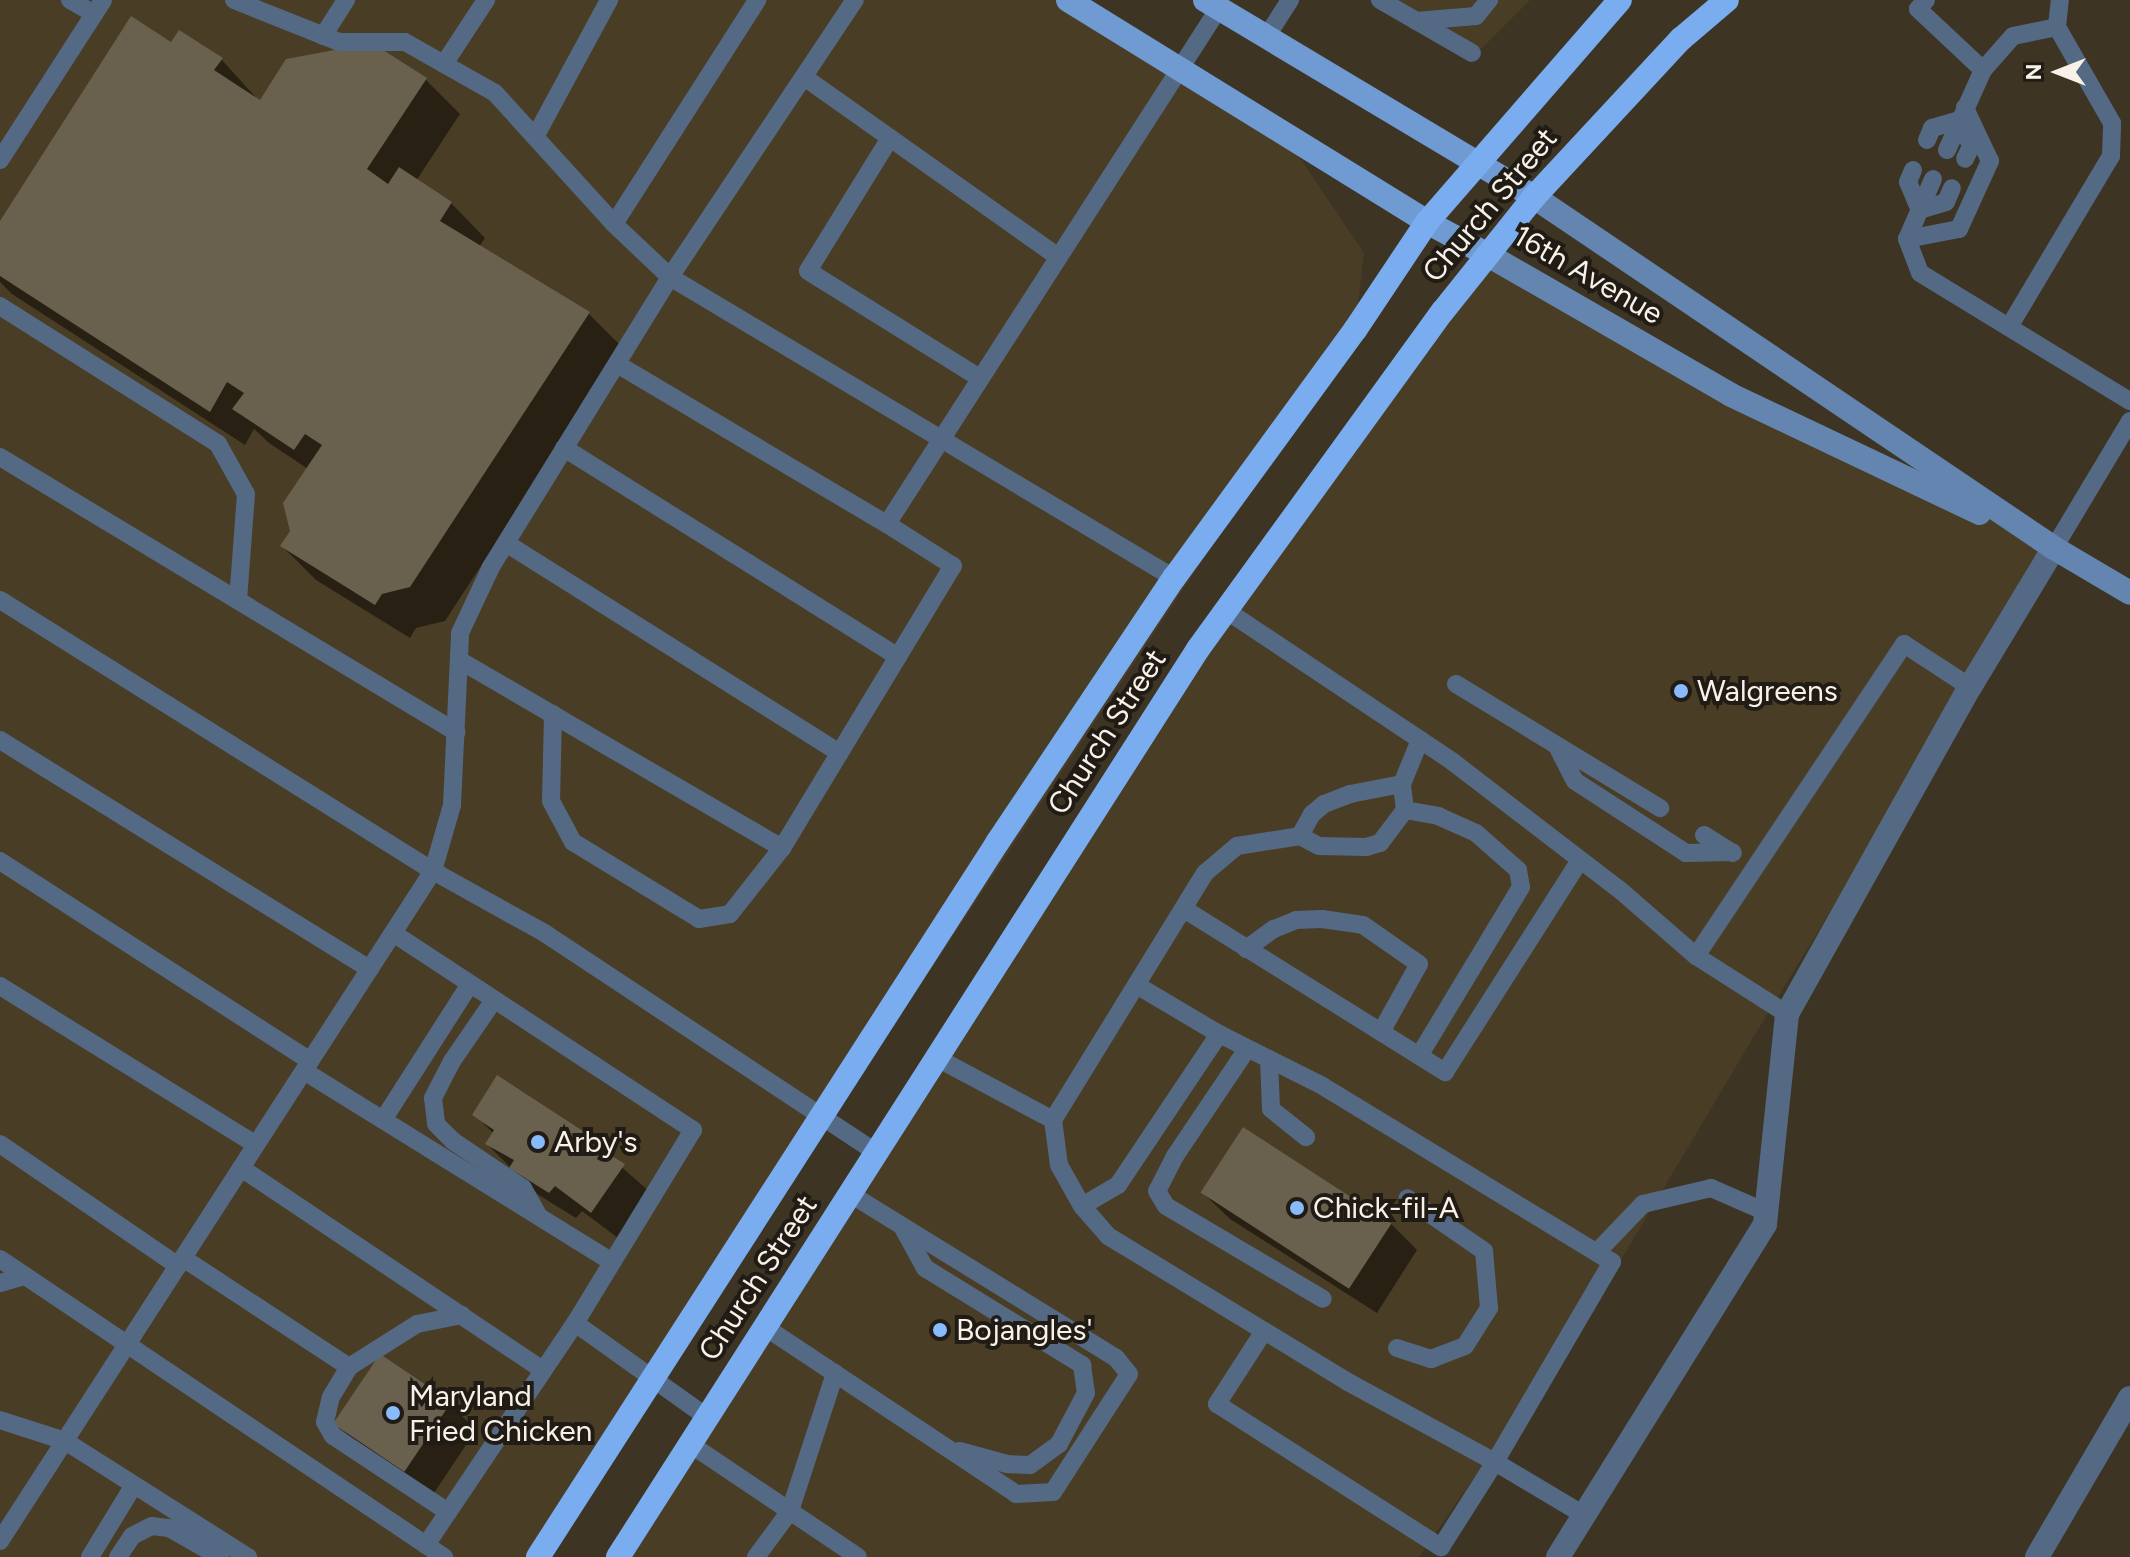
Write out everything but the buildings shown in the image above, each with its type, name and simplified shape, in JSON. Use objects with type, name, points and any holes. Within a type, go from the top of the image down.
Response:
[{"type":"highway","name":"Church Street","points":[[538,1557],[997,843],[1174,578],[1355,330],[1427,222],[1620,0]]},
{"type":"highway","name":"Church Street","points":[[618,1557],[1198,649],[1443,311],[1534,197],[1681,39],[1727,0]]},
{"type":"main road","name":"16th Avenue","points":[[1068,0],[1427,222],[1488,255]]},
{"type":"main road","name":"16th Avenue","points":[[1212,4],[1534,197]]},
{"type":"street","name":"16th Avenue","points":[[1534,197],[2054,548],[2130,593]]},
{"type":"street","name":"16th Avenue","points":[[1488,255],[1731,395],[2054,548]]},
{"type":"street","points":[[1558,1557],[1765,1224],[1787,1014],[1970,687],[2054,548]]},
{"type":"street","points":[[2037,1557],[2130,1398]]},
{"type":"lane","points":[[0,160],[99,7],[70,0]]},
{"type":"lane","points":[[234,0],[339,42],[405,42],[495,93],[614,224],[670,277],[1174,578]]},
{"type":"lane","points":[[323,36],[346,0]]},
{"type":"lane","points":[[444,64],[486,0]]},
{"type":"lane","points":[[535,137],[609,0]]},
{"type":"lane","points":[[614,224],[757,0]]},
{"type":"lane","points":[[0,1541],[433,871],[452,805],[460,633],[506,543],[670,277],[855,0]]},
{"type":"lane","points":[[1267,36],[1290,0]]},
{"type":"lane","points":[[1380,0],[1472,53]]},
{"type":"lane","points":[[1416,21],[1476,16],[1489,0]]},
{"type":"lane","points":[[1926,0],[1918,9],[1983,70]]},
{"type":"lane","points":[[2009,327],[2111,156],[2112,123],[2057,27],[2060,0]]},
{"type":"lane","points":[[887,524],[1181,68],[1212,4]]},
{"type":"lane","points":[[1947,150],[1983,70],[2013,36],[2057,27]]},
{"type":"lane","points":[[804,77],[1058,257]]},
{"type":"lane","points":[[1927,140],[1932,128],[1963,114]]},
{"type":"lane","points":[[1963,114],[1971,146],[1965,159]]},
{"type":"lane","points":[[1907,239],[1959,229],[1972,202],[1990,161],[1963,114]]},
{"type":"lane","points":[[890,138],[808,271],[980,378]]},
{"type":"lane","points":[[1913,170],[1908,182],[1920,210]]},
{"type":"lane","points":[[1933,179],[1907,239],[1920,273],[2130,401]]},
{"type":"lane","points":[[1920,210],[1946,202],[1952,188]]},
{"type":"lane","points":[[0,306],[218,444],[246,494],[238,600]]},
{"type":"lane","points":[[553,714],[551,801],[573,842],[699,919],[730,914],[782,848],[953,566],[617,364]]},
{"type":"lane","points":[[2054,548],[2130,421]]},
{"type":"lane","points":[[564,448],[898,657]]},
{"type":"lane","points":[[0,457],[456,732]]},
{"type":"lane","points":[[506,543],[839,753]]},
{"type":"lane","points":[[0,600],[433,871],[546,934],[877,1153]]},
{"type":"lane","points":[[1227,611],[1420,740],[1580,860],[1696,956],[1787,1014]]},
{"type":"lane","points":[[1696,956],[1904,644],[1970,687]]},
{"type":"lane","points":[[459,660],[782,848]]},
{"type":"lane","points":[[1456,684],[1660,808]]},
{"type":"lane","points":[[0,740],[370,969]]},
{"type":"lane","points":[[1420,740],[1402,784],[1405,810],[1380,843],[1366,847],[1319,846],[1300,836],[1237,846],[1205,873],[1053,1120],[1059,1165],[1082,1206],[1108,1236],[1348,1382],[1495,1462],[1584,1515]]},
{"type":"lane","points":[[1557,746],[1575,781],[1686,853],[1732,852]]},
{"type":"lane","points":[[1300,836],[1312,814],[1324,804],[1350,794],[1402,784]]},
{"type":"lane","points":[[1405,810],[1438,816],[1476,833],[1518,870],[1521,887],[1419,1056]]},
{"type":"lane","points":[[1704,835],[1755,867]]},
{"type":"lane","points":[[1184,909],[1445,1072],[1580,860]]},
{"type":"lane","points":[[0,861],[383,1120],[612,1262]]},
{"type":"lane","points":[[1246,949],[1274,929],[1296,920],[1322,919],[1363,925],[1419,964],[1381,1032]]},
{"type":"lane","points":[[393,933],[693,1130],[575,1323],[426,1545]]},
{"type":"lane","points":[[383,1120],[470,984]]},
{"type":"lane","points":[[0,986],[256,1145]]},
{"type":"lane","points":[[1138,986],[1219,1034],[1323,1086],[1612,1262],[1495,1462],[1441,1547],[1217,1404],[1264,1331]]},
{"type":"lane","points":[[494,1000],[452,1061],[433,1098],[436,1124],[453,1141],[523,1188],[539,1217]]},
{"type":"lane","points":[[1082,1206],[1118,1185],[1219,1034]]},
{"type":"lane","points":[[1247,1049],[1175,1156],[1157,1191],[1166,1206],[1323,1299]]},
{"type":"lane","points":[[937,1058],[1053,1120]]},
{"type":"lane","points":[[1269,1059],[1271,1109],[1306,1137]]},
{"type":"lane","points":[[0,1144],[349,1367]]},
{"type":"lane","points":[[241,1168],[543,1370]]},
{"type":"lane","points":[[1598,1251],[1643,1204],[1711,1188],[1766,1212]]},
{"type":"lane","points":[[765,1327],[1016,1494],[1053,1492],[1129,1374],[1116,1358],[850,1194]]},
{"type":"lane","points":[[1397,1348],[1431,1359],[1465,1346],[1489,1308],[1484,1251],[1407,1198]]},
{"type":"lane","points":[[901,1225],[925,1268],[1082,1365],[1086,1393],[1059,1444],[1030,1465],[1007,1464],[946,1447]]},
{"type":"lane","points":[[0,1259],[444,1557]]},
{"type":"lane","points":[[0,1283],[25,1276]]},
{"type":"lane","points":[[448,1512],[333,1436],[325,1422],[331,1397],[349,1367],[417,1324],[462,1315]]},
{"type":"lane","points":[[575,1323],[707,1417]]},
{"type":"lane","points":[[756,1557],[790,1511],[835,1373]]},
{"type":"lane","points":[[0,1420],[65,1441],[248,1557]]},
{"type":"lane","points":[[690,1444],[858,1557]]},
{"type":"lane","points":[[90,1557],[134,1485]]},
{"type":"lane","points":[[118,1557],[132,1536],[152,1526],[169,1528],[220,1557]]},
{"type":"lane","points":[[822,1532],[831,1557]]},
{"type":"shaded area","points":[[0,0],[1068,0],[1279,127],[1364,253],[1355,330],[541,1557],[0,1557]]},
{"type":"shaded area","points":[[1372,0],[1530,0],[1481,49]]},
{"type":"shaded area","points":[[1488,255],[1731,395],[2054,548],[1766,1016],[1599,1297],[1419,1557],[618,1557],[1106,795]]},
{"type":"place","name":"Walgreens","points":[[1681,691]]},
{"type":"place","name":"Arby's","points":[[538,1142]]},
{"type":"place","name":"Chick-fil-A","points":[[1297,1208]]},
{"type":"place","name":"Bojangles'","points":[[940,1330]]},
{"type":"place","name":"Maryland Fried Chicken","points":[[393,1413]]}]
